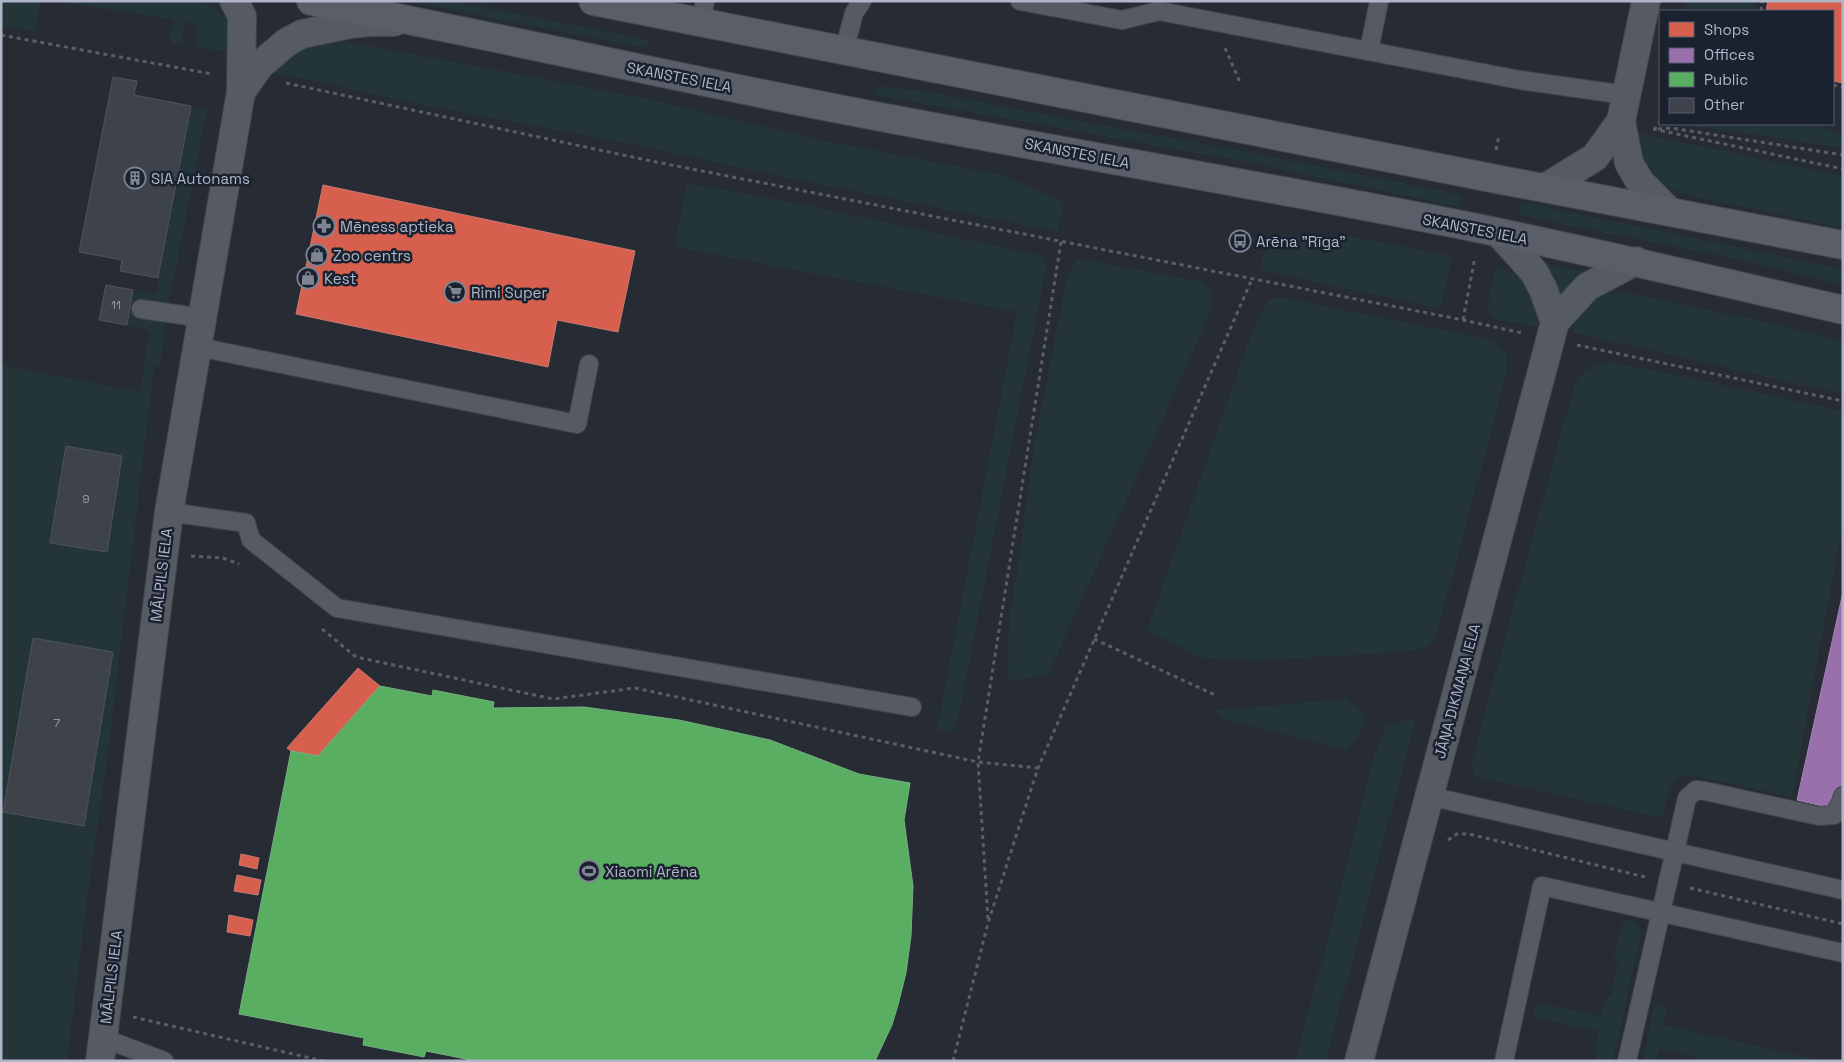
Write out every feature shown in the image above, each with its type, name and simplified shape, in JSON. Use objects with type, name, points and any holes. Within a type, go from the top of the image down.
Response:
[{"type":"main road","name":"SKANSTES IELA","points":[[311,1],[824,106],[1499,233],[1636,262],[1843,310]]},
{"type":"main road","points":[[593,1],[703,12],[844,51],[1843,245]]},
{"type":"street","name":"MĀLPILS IELA","points":[[102,1049],[169,512],[240,92],[242,16],[234,1]]},
{"type":"street","points":[[1646,1],[1624,108],[1629,163],[1640,182],[1669,211]]},
{"type":"street","name":"MĀLPILS IELA","points":[[240,92],[260,65],[286,42],[302,34],[370,22],[425,23]]},
{"type":"street","points":[[1545,188],[1595,158],[1624,108]]},
{"type":"street","points":[[1499,233],[1534,272],[1543,289],[1555,322]]},
{"type":"street","name":"JĀŅA DIKMAŅA IELA","points":[[1359,1061],[1555,322],[1587,288],[1636,262]]},
{"type":"lane","points":[[844,51],[854,13],[862,1]]},
{"type":"lane","points":[[1020,1],[1122,20],[1161,4],[1214,22],[1520,80],[1624,108]]},
{"type":"lane","points":[[1369,51],[1379,1]]},
{"type":"lane","points":[[141,309],[203,318]]},
{"type":"lane","points":[[198,347],[577,424],[589,364]]},
{"type":"lane","points":[[169,512],[246,523],[251,540],[337,608],[912,707]]},
{"type":"lane","points":[[1628,1061],[1687,798],[1696,790],[1705,791],[1819,816],[1834,814],[1843,796]]},
{"type":"lane","points":[[1429,796],[1843,890]]},
{"type":"lane","points":[[1504,1061],[1542,886],[1843,953]]},
{"type":"lane","points":[[102,1049],[164,1061]]},
{"type":"path","points":[[1214,22],[1240,82]]},
{"type":"path","points":[[1,35],[214,74]]},
{"type":"path","points":[[285,83],[660,163],[1464,320],[1525,334]]},
{"type":"path","points":[[1624,108],[1654,130],[1843,169]]},
{"type":"path","points":[[1654,130],[1659,123]]},
{"type":"path","points":[[1654,130],[1671,128],[1843,155]]},
{"type":"path","points":[[988,923],[978,762],[1061,242]]},
{"type":"path","points":[[1464,320],[1474,261]]},
{"type":"path","points":[[952,1061],[988,923],[1038,768],[1252,279]]},
{"type":"path","points":[[1577,345],[1843,401]]},
{"type":"path","points":[[164,553],[223,558],[245,565]]},
{"type":"path","points":[[319,627],[356,658],[553,699],[635,688],[978,762],[1038,768]]},
{"type":"path","points":[[1094,639],[1215,695]]},
{"type":"path","points":[[1442,844],[1457,834],[1469,834],[1843,924]]},
{"type":"path","points":[[106,1011],[323,1061]]},
{"type":"shaded area","points":[[1,1],[41,1],[35,31],[1,25]]},
{"type":"shaded area","points":[[56,1],[201,2],[220,12],[230,23],[234,52],[195,47],[197,24],[185,22],[182,41],[172,43],[170,38],[174,20]]},
{"type":"shaded area","points":[[405,1],[452,1],[649,40],[648,47],[633,46]]},
{"type":"shaded area","points":[[1687,1],[1756,1],[1754,10],[1685,10]]},
{"type":"shaded area","points":[[321,40],[344,41],[648,99],[816,139],[1002,175],[1064,202],[1058,232],[763,173],[642,146],[423,105],[271,72],[282,58]]},
{"type":"shaded area","points":[[879,86],[930,92],[1238,150],[1462,195],[1459,207],[1236,160],[876,95],[874,91]]},
{"type":"shaded area","points":[[191,106],[207,109],[167,314],[160,366],[154,365],[109,745],[67,1061],[1,1061],[1,365],[140,392],[149,332],[127,325],[133,290],[156,294]]},
{"type":"shaded area","points":[[1689,125],[1819,125],[1843,137],[1843,148]]},
{"type":"shaded area","points":[[1638,133],[1843,176],[1843,228],[1690,196],[1667,188],[1649,176],[1635,144]]},
{"type":"shaded area","points":[[687,183],[796,203],[1043,256],[1047,263],[957,725],[951,732],[937,730],[1017,312],[674,247]]},
{"type":"shaded area","points":[[1521,202],[1843,269],[1843,285],[1751,262],[1518,215]]},
{"type":"shaded area","points":[[1267,235],[1348,236],[1452,256],[1441,309],[1265,271],[1261,268]]},
{"type":"shaded area","points":[[1081,259],[1203,282],[1209,287],[1212,294],[1212,309],[1048,675],[1008,681],[1009,618],[1019,561],[1033,451],[1067,278],[1074,264]]},
{"type":"shaded area","points":[[1545,263],[1586,272],[1586,274],[1560,294]]},
{"type":"shaded area","points":[[1497,266],[1507,269],[1523,281],[1533,297],[1538,317],[1538,327],[1493,318],[1490,314],[1490,294]]},
{"type":"shaded area","points":[[1624,292],[1771,323],[1843,341],[1843,394],[1571,332],[1580,314],[1595,300],[1607,294]]},
{"type":"shaded area","points":[[1279,297],[1483,338],[1498,345],[1505,353],[1507,364],[1505,380],[1435,641],[1426,647],[1405,652],[1249,661],[1199,657],[1147,630],[1252,332],[1266,305],[1271,299]]},
{"type":"shaded area","points":[[1611,362],[1843,411],[1843,523],[1792,797],[1694,776],[1680,777],[1669,788],[1662,818],[1481,778],[1474,774],[1472,759],[1573,390],[1587,369]]},
{"type":"shaded area","points":[[1346,699],[1361,710],[1364,717],[1363,728],[1347,751],[1219,718],[1215,710]]},
{"type":"shaded area","points":[[1408,719],[1415,721],[1326,1061],[1296,1061],[1374,757],[1386,726]]},
{"type":"shaded area","points":[[1629,920],[1638,924],[1641,934],[1613,1061],[1596,1061],[1597,1054],[1594,1052],[1598,1031],[1536,1018],[1533,1013],[1534,1005],[1539,1003],[1601,1016],[1606,997],[1611,995],[1618,965],[1614,960],[1621,927],[1625,921]]},
{"type":"shaded area","points":[[1662,1003],[1666,1008],[1664,1025],[1824,1061],[1712,1061],[1659,1049],[1656,1061],[1643,1061],[1652,1013]]},
{"type":"building: Shops","points":[[1768,1],[1843,1],[1843,83],[1834,81],[1834,10],[1766,10]]},
{"type":"building: Shops","points":[[323,185],[635,251],[618,332],[557,320],[548,367],[296,314]]},
{"type":"building: Shops","points":[[358,668],[380,686],[318,756],[291,751],[287,748]]},
{"type":"building: Shops","points":[[241,854],[259,858],[257,869],[239,865]]},
{"type":"building: Shops","points":[[237,875],[261,880],[258,895],[234,891]]},
{"type":"building: Shops","points":[[229,915],[253,920],[250,936],[227,932]]},
{"type":"building: Offices","points":[[1843,592],[1843,811],[1797,800]]},
{"type":"building: Public","name":"Xiaomi Arēna","points":[[380,686],[432,696],[433,690],[494,702],[493,708],[584,707],[679,720],[770,740],[859,774],[910,783],[904,820],[913,886],[911,936],[906,973],[898,1005],[892,1025],[875,1061],[476,1061],[426,1051],[424,1057],[363,1045],[364,1038],[239,1014],[291,751],[318,756]]},
{"type":"building: Other","name":"SIA Autonams","points":[[113,77],[137,81],[134,95],[191,106],[158,278],[120,271],[122,260],[79,252]]},
{"type":"building: Other","points":[[106,285],[133,290],[127,325],[99,320]]},
{"type":"building: Other","points":[[66,446],[122,456],[107,552],[50,543]]},
{"type":"building: Other","points":[[33,638],[113,652],[84,826],[3,812]]},
{"type":"place","name":"SIA Autonams","points":[[135,178]]},
{"type":"place","name":"Mēness aptieka","points":[[324,226]]},
{"type":"place","name":"Arēna \"Rīga\"","points":[[1240,241]]},
{"type":"place","name":"Zoo centrs","points":[[317,255]]},
{"type":"place","name":"Kest","points":[[308,278]]},
{"type":"place","name":"Rimi Super","points":[[455,292]]},
{"type":"place","name":"Xiaomi Arēna","points":[[589,871]]}]
